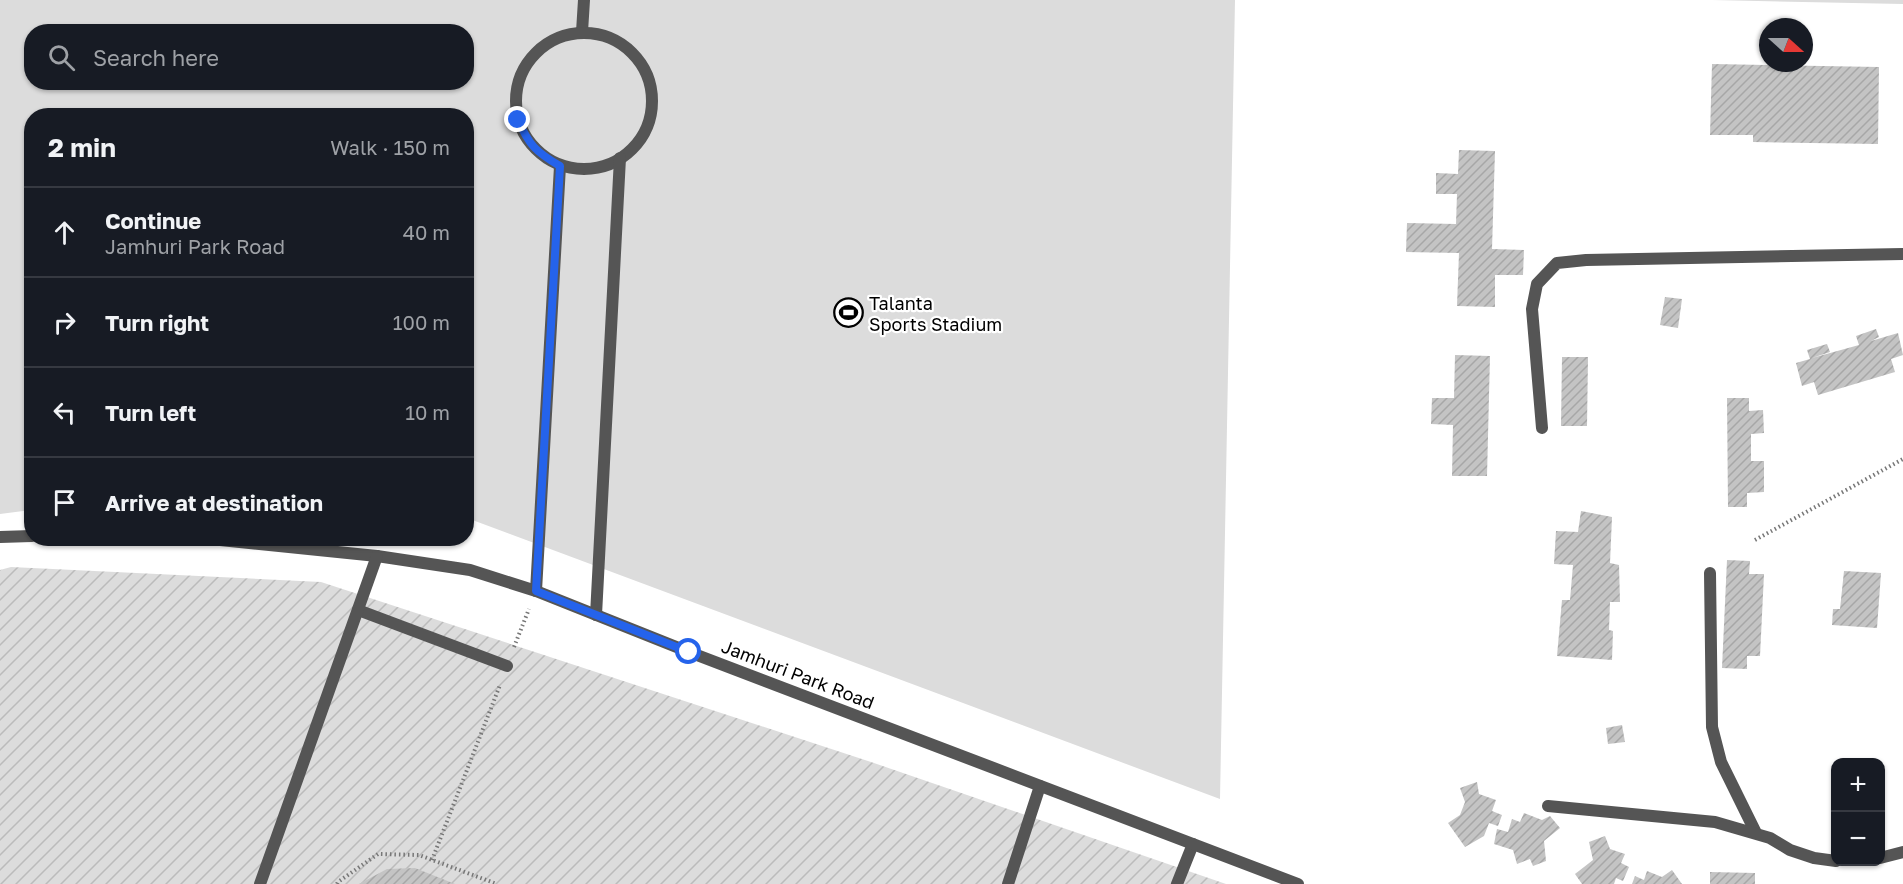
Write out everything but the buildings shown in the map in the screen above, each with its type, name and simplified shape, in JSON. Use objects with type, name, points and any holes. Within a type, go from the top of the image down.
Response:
[{"type":"street","points":[[582,32],[584,0]]},
{"type":"street","points":[[582,32],[611,37],[631,51],[645,69],[652,92],[651,115],[642,137],[626,155],[606,166],[582,170],[560,166],[541,155],[526,140],[518,120],[515,98],[520,76],[531,57],[547,42],[567,34],[582,32]]},
{"type":"street","points":[[596,615],[620,159]]},
{"type":"street","points":[[536,591],[560,166]]},
{"type":"street","points":[[1542,428],[1532,309],[1537,284],[1557,263],[1586,260],[1903,254]]},
{"type":"street","points":[[0,537],[24,536]]},
{"type":"street","name":"Jamhuri Park Road","points":[[279,546],[377,556],[470,570],[536,591],[1298,884]]},
{"type":"street","points":[[260,884],[377,556]]},
{"type":"street","points":[[1710,573],[1712,727],[1721,762],[1756,833]]},
{"type":"street","points":[[358,610],[507,666]]},
{"type":"street","points":[[1008,884],[1040,786]]},
{"type":"street","points":[[1548,806],[1714,822],[1770,838],[1790,850],[1814,858],[1831,860]]},
{"type":"street","points":[[1177,884],[1193,844]]},
{"type":"street","points":[[1885,857],[1903,852]]},
{"type":"path","points":[[1755,540],[1903,459]]},
{"type":"path","points":[[432,860],[536,591]]},
{"type":"path","points":[[337,884],[378,854],[419,855],[496,884]]},
{"type":"shaded area","name":"Talanta Sports Stadium","points":[[0,0],[1235,0],[1220,799],[474,521],[474,108],[24,108],[24,511],[0,514]]},
{"type":"shaded area","points":[[1712,0],[1903,0],[1903,4]]},
{"type":"shaded area","points":[[11,567],[321,582],[871,762],[1226,884],[0,884],[0,570]]},
{"type":"place","name":"Talanta Sports Stadium","points":[[848,313]]},
{"type":"route","points":[[518,120],[526,140],[541,155],[560,166],[536,591],[689,652]]}]
